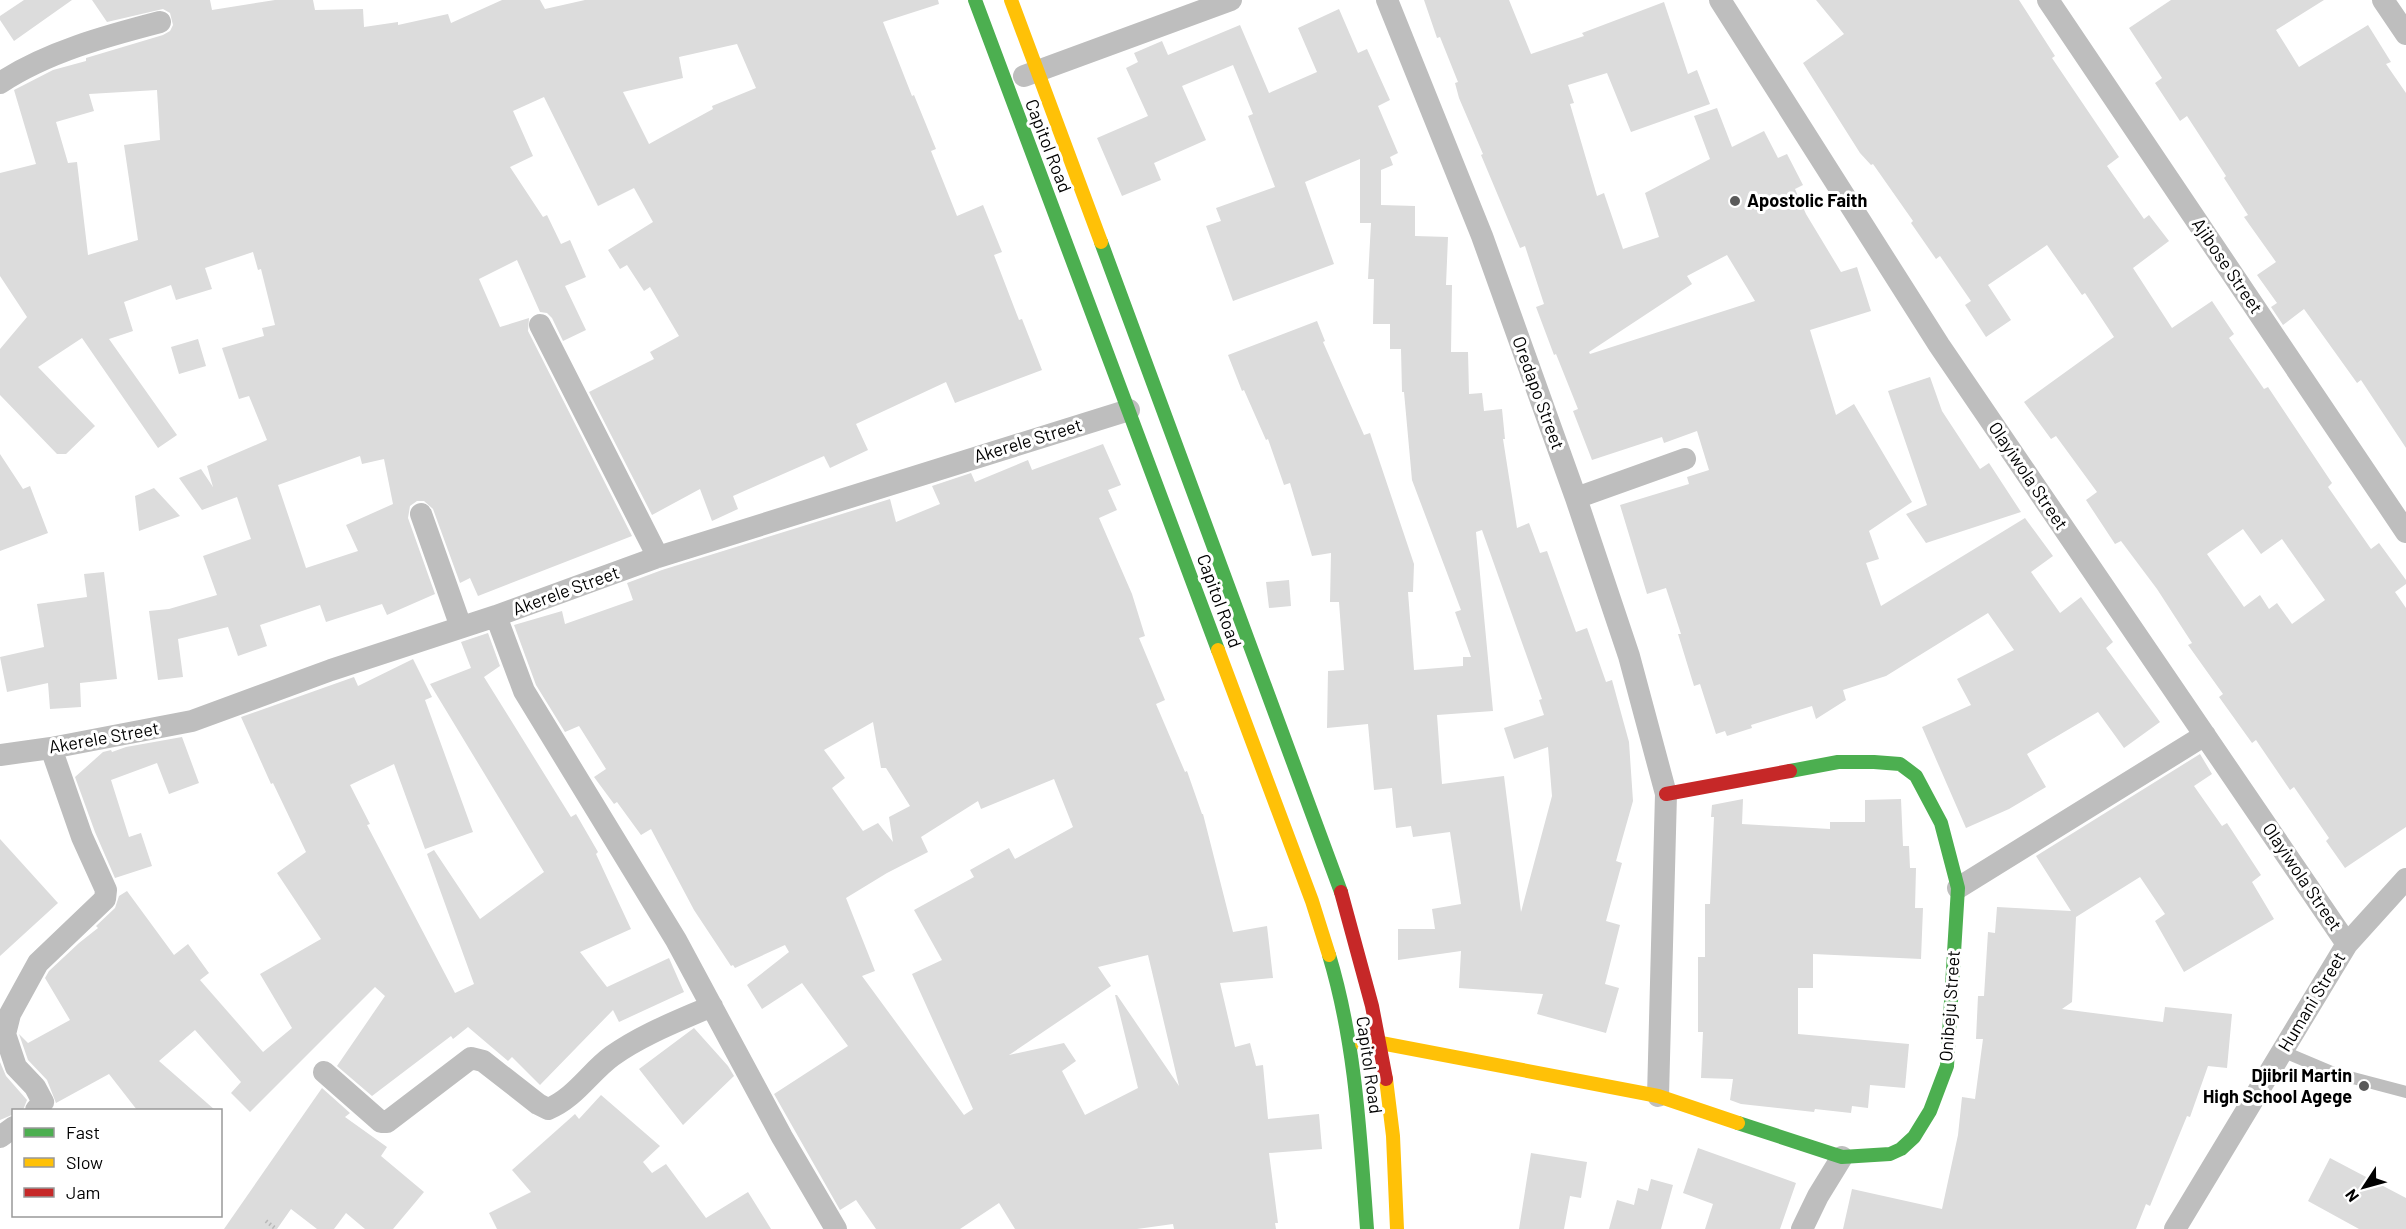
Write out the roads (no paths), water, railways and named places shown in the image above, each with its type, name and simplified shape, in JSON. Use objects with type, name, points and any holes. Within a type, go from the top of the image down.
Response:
[{"type":"main road","name":"Capitol Road","points":[[975,0],[1312,901],[1340,992],[1357,1091],[1367,1229]]},
{"type":"main road","name":"Capitol Road","points":[[1011,0],[1343,896],[1381,1043],[1390,1100],[1397,1229]]},
{"type":"main road","name":"Onibeju Street","points":[[1666,795],[1838,762],[1900,764],[1916,776],[1941,823],[1958,888],[1947,1066],[1930,1111],[1914,1137],[1901,1149],[1890,1154],[1842,1156]]},
{"type":"main road","points":[[1348,1044],[1381,1043],[1658,1096],[1842,1156]]},
{"type":"street","points":[[1004,82],[1038,72],[1231,0]]},
{"type":"street","name":"Oredapo Street","points":[[1387,0],[1482,236],[1576,498],[1629,656],[1666,795],[1658,1096]]},
{"type":"street","name":"Olayiwola Street","points":[[1720,0],[1939,345],[2347,944]]},
{"type":"street","name":"Ajibose Street","points":[[2048,0],[2406,532]]},
{"type":"street","points":[[2383,0],[2406,34]]},
{"type":"street","points":[[0,83],[63,52],[124,31],[160,22]]},
{"type":"street","points":[[540,325],[658,557]]},
{"type":"street","name":"Akerele Street","points":[[0,755],[192,722],[331,670],[496,616],[658,557],[1128,410]]},
{"type":"street","points":[[1576,498],[1685,459]]},
{"type":"street","points":[[421,514],[461,627]]},
{"type":"street","points":[[496,616],[524,691],[676,940],[782,1137],[836,1229]]},
{"type":"street","points":[[1958,888],[2205,735]]},
{"type":"street","points":[[37,1109],[43,1102],[35,1087],[16,1067],[5,1034],[10,1014],[38,963],[105,899],[106,890],[82,837],[51,748]]},
{"type":"street","name":"Humani Street","points":[[2175,1229],[2347,944],[2406,879]]},
{"type":"street","points":[[324,1072],[381,1122],[387,1122],[471,1058],[483,1061],[538,1104],[548,1108],[561,1104],[609,1058],[633,1041],[712,1006]]},
{"type":"street","points":[[0,1137],[12,1128]]},
{"type":"street","points":[[1802,1229],[1818,1196],[1842,1156]]},
{"type":"lane","points":[[2282,1051],[2334,1073],[2406,1092]]},
{"type":"place","name":"Apostolic Faith","points":[[1735,201]]},
{"type":"place","name":"Djibril Martin High School Agege","points":[[2364,1086]]}]
